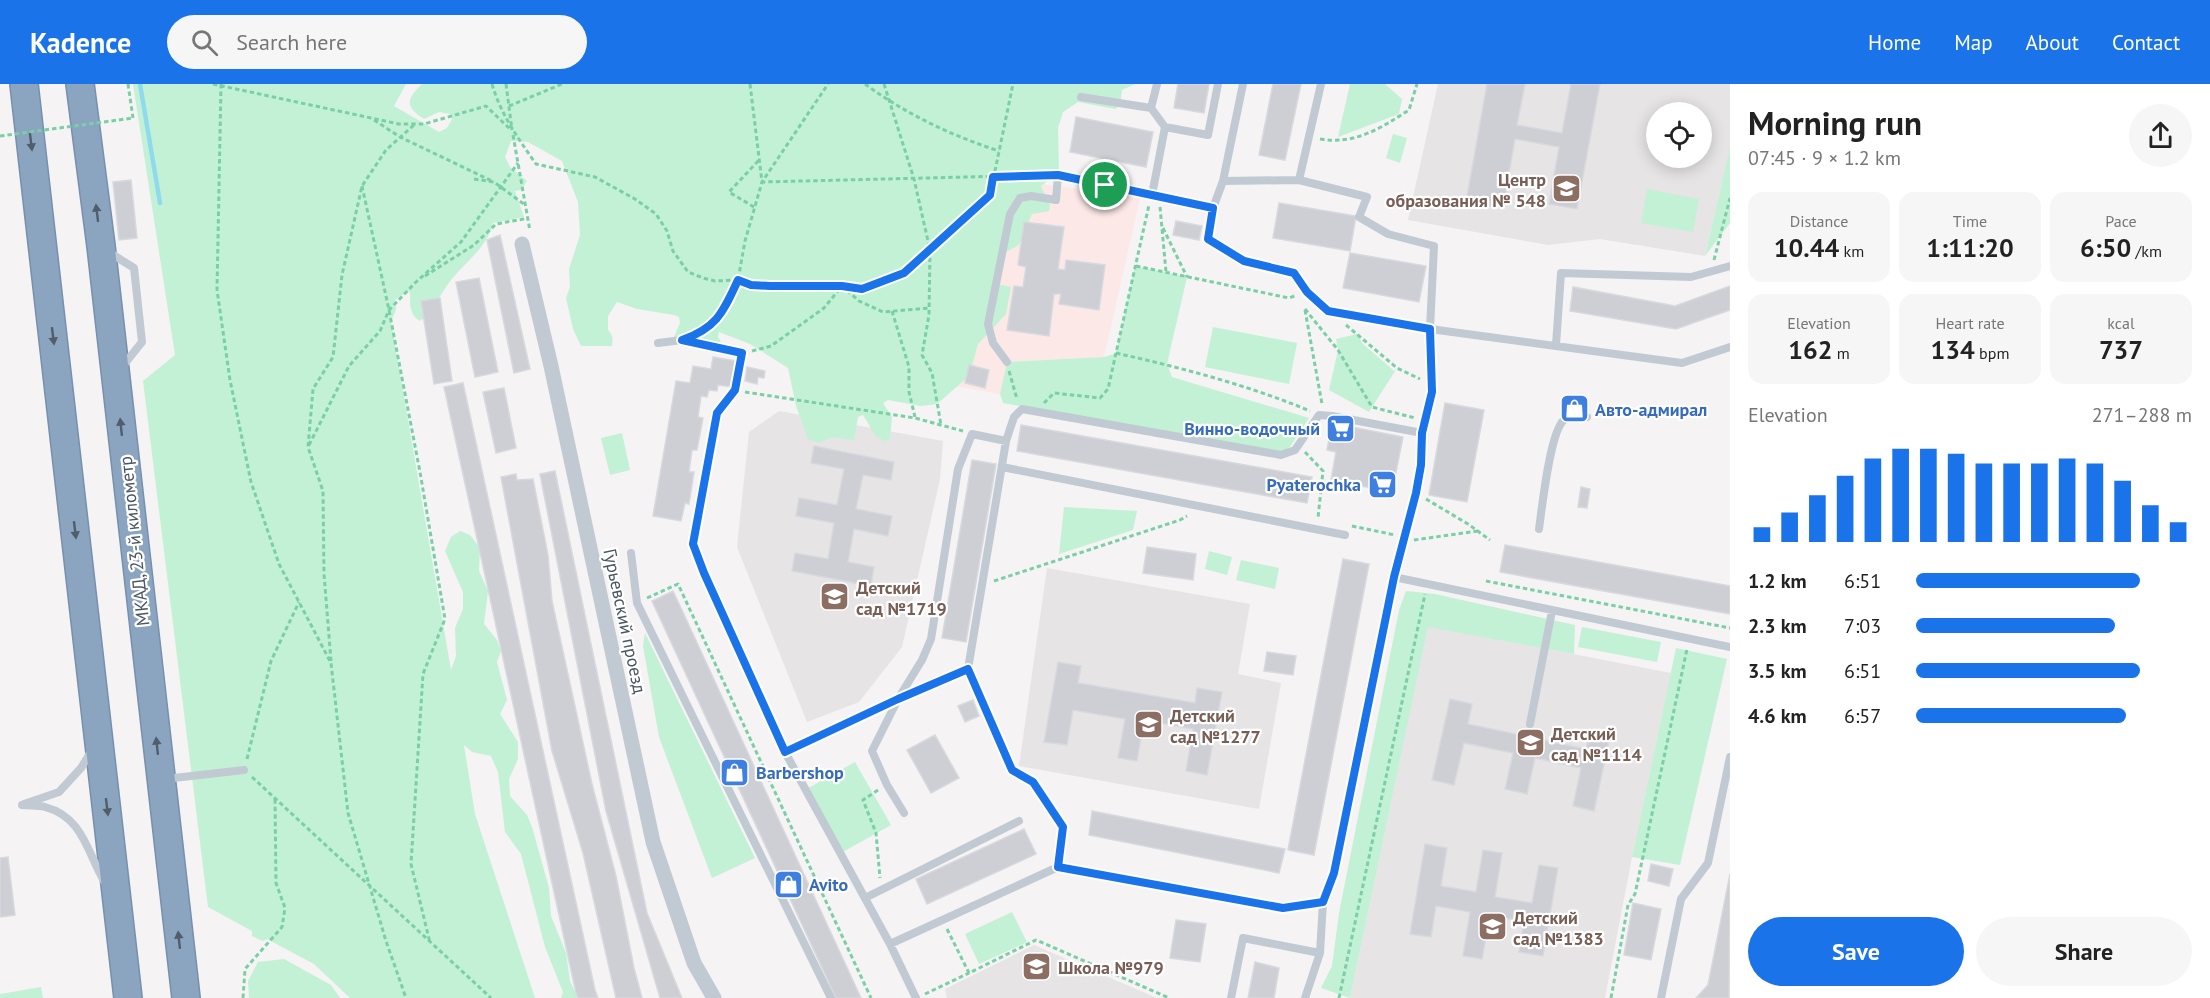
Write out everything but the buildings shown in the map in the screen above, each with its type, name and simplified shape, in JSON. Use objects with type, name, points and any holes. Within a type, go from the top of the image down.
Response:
[{"type":"highway","points":[[24,84],[128,998]]},
{"type":"highway","name":"МКАД, 23-й километр","points":[[80,84],[101,246],[186,998]]},
{"type":"street","name":"Гурьевский проезд","points":[[522,244],[551,366],[653,842],[694,963],[714,998]]},
{"type":"lane","points":[[1151,108],[1156,84]]},
{"type":"lane","points":[[1081,97],[1151,108],[1165,127],[1208,135],[1218,84]]},
{"type":"lane","points":[[1243,84],[1223,180],[1213,208],[1208,239],[1244,261],[1294,273],[1304,293],[1328,311],[1430,329],[1682,363],[1730,347]]},
{"type":"lane","points":[[1299,180],[1321,84]]},
{"type":"lane","points":[[1156,196],[1165,127]]},
{"type":"lane","points":[[1006,362],[993,343],[988,324],[1010,214],[1020,198],[1031,196],[1056,200],[1058,175],[1213,208]]},
{"type":"lane","points":[[1223,180],[1299,180],[1367,197],[1359,217],[1388,234],[1434,246],[1430,329],[1432,392],[1422,433],[1421,465],[1394,577],[1334,873],[1323,902],[1320,953],[1306,998]]},
{"type":"lane","points":[[1556,345],[1561,273],[1691,277],[1730,266]]},
{"type":"lane","points":[[658,343],[682,340],[742,353],[735,390],[717,413],[693,544],[785,752],[917,998]]},
{"type":"lane","points":[[785,752],[968,669],[1006,441],[1014,417],[1022,409],[1281,455],[1295,450],[1319,415],[1422,433]]},
{"type":"lane","points":[[1539,529],[1555,434],[1564,420],[1574,416],[1587,417]]},
{"type":"lane","points":[[904,813],[887,785],[872,751],[898,699],[922,660],[931,639],[958,469],[972,434],[1006,441]]},
{"type":"lane","points":[[1002,467],[1345,535]]},
{"type":"lane","points":[[632,553],[637,603],[831,998]]},
{"type":"lane","points":[[1394,577],[1730,647]]},
{"type":"lane","points":[[1530,724],[1552,611]]},
{"type":"lane","points":[[99,739],[81,768],[59,792],[22,805],[46,807],[67,818],[82,834],[97,869],[119,904]]},
{"type":"lane","points":[[1661,998],[1681,899],[1708,863],[1730,757]]},
{"type":"lane","points":[[161,780],[244,770]]},
{"type":"lane","points":[[865,898],[1019,822]]},
{"type":"lane","points":[[890,944],[1058,867],[1283,908],[1323,902]]},
{"type":"lane","points":[[1231,998],[1243,938],[1320,953]]},
{"type":"path","points":[[0,136],[133,118],[128,84]]},
{"type":"path","points":[[213,84],[372,119],[415,124],[424,124],[486,106],[513,132]]},
{"type":"path","points":[[492,84],[498,105],[513,132],[536,164],[595,177],[635,199],[656,214],[667,231],[673,251],[688,272],[715,281],[738,280],[751,285],[842,286],[862,289],[904,273],[990,195],[1013,84]]},
{"type":"path","points":[[506,84],[531,230],[522,244]]},
{"type":"path","points":[[509,106],[562,84]]},
{"type":"path","points":[[750,84],[762,182]]},
{"type":"path","points":[[682,340],[701,334],[713,324],[738,280],[762,182],[828,84]]},
{"type":"path","points":[[865,84],[922,121],[999,151]]},
{"type":"path","points":[[884,84],[914,179],[930,250],[929,308],[922,355],[932,373],[941,425]]},
{"type":"path","points":[[1309,136],[1336,142],[1375,132],[1409,110],[1417,84]]},
{"type":"path","points":[[221,85],[217,290],[230,380],[251,482],[279,564],[331,663]]},
{"type":"path","points":[[372,119],[400,136],[494,182],[527,206]]},
{"type":"path","points":[[406,997],[386,941],[372,886],[348,813],[331,663],[324,574],[323,490],[308,447],[313,389],[333,357],[342,275],[362,186],[386,150],[415,124]]},
{"type":"path","points":[[755,208],[729,192],[759,160]]},
{"type":"path","points":[[308,447],[349,366],[380,331],[389,310],[416,282],[461,242],[518,163]]},
{"type":"path","points":[[762,182],[1058,175]]},
{"type":"path","points":[[474,179],[494,182]]},
{"type":"path","points":[[362,186],[389,310],[445,619],[423,674],[411,864],[430,943]]},
{"type":"path","points":[[1156,196],[1162,226],[1166,273]]},
{"type":"path","points":[[1036,411],[1054,393],[1100,398],[1108,389],[1136,266],[1156,196]]},
{"type":"path","points":[[1712,271],[1730,198]]},
{"type":"path","points":[[416,282],[474,244],[496,224],[529,218]]},
{"type":"path","points":[[1162,226],[1186,277]]},
{"type":"path","points":[[1136,266],[1288,298],[1304,293],[1324,415]]},
{"type":"path","points":[[842,286],[859,301],[883,312],[929,308]]},
{"type":"path","points":[[742,353],[771,346],[824,308],[842,286]]},
{"type":"path","points":[[1305,309],[1338,350],[1372,407],[1415,418],[1432,392],[1418,377],[1397,368],[1328,311]]},
{"type":"path","points":[[892,311],[909,367],[909,392],[915,418]]},
{"type":"path","points":[[1116,353],[1167,364],[1286,401],[1315,413]]},
{"type":"path","points":[[1006,362],[1017,398]]},
{"type":"path","points":[[735,390],[915,418],[972,434]]},
{"type":"path","points":[[1299,445],[1323,471],[1317,520]]},
{"type":"path","points":[[1416,493],[1446,509],[1490,540]]},
{"type":"path","points":[[982,585],[1180,520],[1200,506]]},
{"type":"path","points":[[1402,542],[1478,531]]},
{"type":"path","points":[[1486,581],[1730,628]]},
{"type":"path","points":[[637,603],[678,584],[871,998]]},
{"type":"path","points":[[1339,998],[1428,584]]},
{"type":"path","points":[[299,602],[271,661],[244,770],[491,998]]},
{"type":"path","points":[[1611,998],[1628,905],[1635,894],[1689,638]]},
{"type":"path","points":[[968,669],[1012,770],[1033,782],[1063,827],[1058,867]]},
{"type":"path","points":[[881,890],[876,833],[863,800],[887,785]]},
{"type":"path","points":[[243,998],[245,969],[282,927],[285,908],[276,883],[275,798]]},
{"type":"path","points":[[942,920],[969,973]]},
{"type":"path","points":[[917,998],[1036,940],[1169,998]]},
{"type":"shaded area","name":"Центр образования № 548","points":[[1438,84],[1730,84],[1730,147],[1705,256],[1600,239],[1548,245],[1408,220]]},
{"type":"shaded area","points":[[1021,181],[1140,198],[1104,357],[1007,362],[1000,394],[956,386]]},
{"type":"shaded area","name":"Детский сад №1719","points":[[779,411],[943,441],[940,479],[902,647],[859,702],[807,722],[737,547],[749,432]]},
{"type":"shaded area","name":"Детский сад №1277","points":[[1047,568],[1250,604],[1238,674],[1281,683],[1259,809],[1019,766]]},
{"type":"shaded area","points":[[1428,626],[1671,673],[1605,998],[1350,998]]},
{"type":"shaded area","name":"Школа №979","points":[[1034,945],[1157,998],[947,998],[945,989]]},
{"type":"green space","points":[[133,84],[406,84],[394,106],[439,132],[447,128],[452,119],[450,114],[439,112],[424,119],[411,107],[413,94],[422,84],[1135,84],[1122,90],[1120,106],[1115,109],[1078,102],[1063,112],[1058,128],[1059,172],[1041,186],[1050,205],[1049,211],[1032,214],[1019,245],[1004,253],[998,284],[1011,287],[1006,314],[978,344],[969,376],[937,404],[921,406],[888,400],[883,403],[892,417],[890,439],[884,441],[875,435],[863,415],[858,417],[854,440],[832,437],[819,443],[808,439],[796,406],[788,368],[750,344],[719,332],[718,337],[724,347],[674,337],[680,323],[679,317],[674,315],[637,309],[617,302],[608,316],[608,330],[612,337],[612,346],[581,346],[573,329],[566,298],[570,287],[569,269],[580,235],[578,202],[562,161],[528,142],[511,141],[505,157],[510,167],[527,181],[521,190],[515,191],[524,217],[493,223],[485,242],[452,279],[432,310],[420,321],[412,312],[408,291],[395,300],[396,310],[391,321],[451,670],[456,656],[455,628],[463,609],[463,592],[445,551],[451,537],[460,531],[470,535],[480,548],[479,571],[488,591],[484,624],[497,640],[501,651],[497,662],[507,700],[500,714],[518,742],[518,759],[509,779],[510,796],[527,815],[532,827],[549,888],[551,916],[566,953],[570,981],[578,998],[561,998],[563,992],[545,947],[521,854],[505,832],[498,772],[491,756],[472,752],[464,745],[475,814],[535,998],[350,998],[314,964],[267,939],[263,941],[252,936],[252,931],[208,907],[143,381],[175,355]]},
{"type":"green space","points":[[1350,84],[1385,84],[1402,99],[1399,114],[1338,137]]},
{"type":"green space","points":[[1393,134],[1407,138],[1400,163],[1386,158]]},
{"type":"green space","points":[[1730,147],[1730,223],[1705,256]]},
{"type":"green space","points":[[1647,189],[1699,199],[1693,232],[1641,223]]},
{"type":"green space","points":[[1135,266],[1187,277],[1167,364],[1172,377],[1309,418],[1289,448],[1281,452],[1003,403],[1000,394],[1007,362],[1104,357],[1116,353]]},
{"type":"green space","points":[[1213,327],[1297,343],[1289,384],[1205,367]]},
{"type":"green space","points":[[1357,334],[1363,344],[1394,371],[1397,368],[1369,412],[1329,390],[1338,350],[1336,339]]},
{"type":"green space","points":[[622,433],[630,470],[610,475],[601,438]]},
{"type":"green space","points":[[1064,507],[1137,511],[1133,530],[1059,554]]},
{"type":"green space","points":[[1209,551],[1232,557],[1227,575],[1205,569]]},
{"type":"green space","points":[[1241,560],[1279,568],[1275,589],[1236,580]]},
{"type":"green space","points":[[1406,591],[1435,594],[1575,625],[1574,654],[1428,627],[1350,998],[1321,988],[1332,966],[1339,913],[1399,610]]},
{"type":"green space","points":[[1582,627],[1661,642],[1657,662],[1578,647]]},
{"type":"green space","points":[[645,633],[755,858],[712,878],[659,737],[643,646]]},
{"type":"green space","points":[[1676,648],[1727,659],[1680,865],[1632,857]]},
{"type":"green space","points":[[855,762],[891,825],[841,853],[805,790]]},
{"type":"green space","points":[[1012,912],[1027,942],[979,964],[965,934]]},
{"type":"green space","points":[[284,959],[331,985],[340,998],[249,998],[248,981],[258,962]]},
{"type":"green space","points":[[41,987],[43,998],[0,998],[0,994]]},
{"type":"waterway","points":[[140,84],[160,203]]},
{"type":"place","name":"Центр образования № 548","points":[[1567,189]]},
{"type":"place","name":"Авто-адмирал","points":[[1574,409]]},
{"type":"place","name":"Винно-водочный","points":[[1341,428]]},
{"type":"place","name":"Pyaterochka","points":[[1382,484]]},
{"type":"place","name":"Детский сад №1719","points":[[835,597]]},
{"type":"place","name":"Детский сад №1277","points":[[1149,725]]},
{"type":"place","name":"Детский сад №1114","points":[[1530,743]]},
{"type":"place","name":"Barbershop","points":[[735,772]]},
{"type":"place","name":"Avito","points":[[788,884]]},
{"type":"place","name":"Детский сад №1383","points":[[1492,927]]},
{"type":"place","name":"Школа №979","points":[[1037,967]]},
{"type":"route","points":[[1058,175],[1105,185],[1213,208],[1208,239],[1244,261],[1294,273],[1307,292],[1328,311],[1430,329],[1432,392],[1422,433],[1421,465],[1416,493],[1394,577],[1334,873],[1330,889],[1323,902],[1283,908],[1058,867],[1063,827],[1033,782],[1012,770],[968,669],[785,752],[693,544],[717,413],[735,390],[742,353],[682,340],[701,334],[713,324],[730,298],[738,280],[751,285],[842,286],[862,289],[904,273],[990,195],[993,177],[1058,175]]}]
